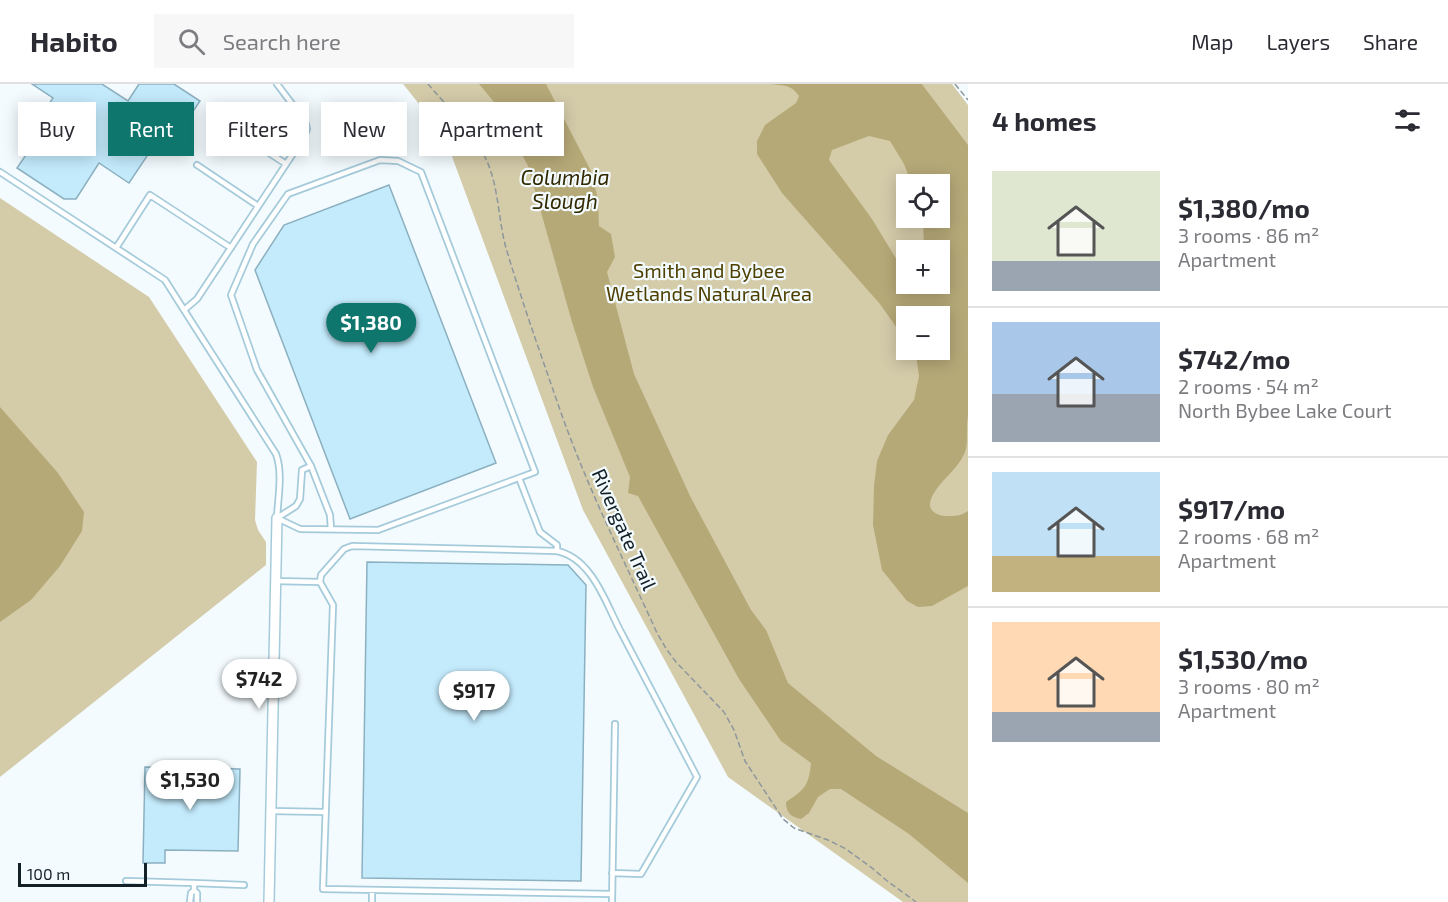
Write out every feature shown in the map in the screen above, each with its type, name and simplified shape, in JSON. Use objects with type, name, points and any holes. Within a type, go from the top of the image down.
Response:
[{"type":"street","points":[[269,902],[277,518]]},
{"type":"lane","points":[[184,310],[197,299],[304,137],[307,129],[302,115],[277,84]]},
{"type":"lane","points":[[274,156],[286,164]]},
{"type":"lane","points":[[277,518],[300,529],[378,530],[535,472],[421,172],[399,162],[380,160],[288,194],[253,244],[231,295],[257,370],[310,466],[330,515],[331,529]]},
{"type":"lane","points":[[197,165],[258,206]]},
{"type":"lane","points":[[0,172],[165,280],[276,454],[279,462],[277,518]]},
{"type":"lane","points":[[116,248],[150,195],[231,248]]},
{"type":"lane","points":[[277,518],[296,506],[300,499],[302,470],[310,466]]},
{"type":"lane","points":[[519,478],[540,532],[557,545],[557,551]]},
{"type":"lane","points":[[612,873],[642,874],[697,777],[602,591],[589,572],[567,553],[557,551],[352,546],[344,549],[321,575],[320,582],[333,604],[323,889],[612,894]]},
{"type":"lane","points":[[275,581],[320,582]]},
{"type":"lane","points":[[612,902],[615,724]]},
{"type":"lane","points":[[271,811],[326,812]]},
{"type":"lane","points":[[126,881],[244,885]]},
{"type":"lane","points":[[194,883],[197,902]]},
{"type":"lane","points":[[190,902],[191,893],[194,890]]},
{"type":"lane","points":[[372,890],[372,902]]},
{"type":"path","name":"Rivergate Trail","points":[[428,84],[480,147],[486,160],[497,197],[505,245],[575,451],[657,633],[667,650],[724,712],[734,730],[745,760],[783,819],[794,828],[846,849],[916,902]]},
{"type":"path","points":[[955,84],[968,100]]},
{"type":"green space","name":"Smith and Bybee Wetlands Natural Area","points":[[403,84],[918,84],[961,137],[922,84],[952,84],[968,105],[968,902],[903,902],[728,777],[583,510],[452,156],[564,156],[564,102],[419,102],[419,104]]},
{"type":"green space","points":[[0,198],[149,297],[257,462],[255,520],[266,542],[266,565],[0,777]]},
{"type":"water","name":"Columbia Slough","points":[[479,84],[546,84],[555,102],[494,102]]},
{"type":"water","points":[[770,84],[922,84],[968,145],[967,445],[959,463],[935,492],[930,507],[942,516],[958,515],[968,511],[968,586],[932,606],[918,607],[907,601],[882,570],[873,525],[874,486],[877,461],[888,435],[914,400],[919,376],[917,360],[950,360],[950,306],[896,306],[896,327],[880,304],[782,193],[757,154],[757,141],[765,125],[796,103],[799,96],[796,92],[790,87]]},
{"type":"water","name":"Columbia Slough","points":[[564,119],[592,173],[598,200],[599,226],[611,234],[615,257],[607,272],[634,374],[691,498],[751,610],[766,630],[788,683],[876,756],[968,813],[968,883],[909,834],[841,789],[830,789],[818,797],[809,813],[801,819],[788,812],[786,802],[804,787],[809,777],[811,763],[781,741],[739,679],[638,496],[628,493],[630,477],[593,387],[572,322],[528,166],[523,156],[564,156]]},
{"type":"water","points":[[0,407],[58,473],[84,512],[82,531],[60,566],[31,600],[0,622]]},
{"type":"building","points":[[32,84],[102,84],[128,101],[139,84],[174,84],[200,101],[194,110],[194,102],[108,102],[108,156],[147,156],[129,183],[99,163],[76,199],[64,199],[17,168],[25,156],[96,156],[96,102],[50,102],[53,98]]},
{"type":"building","points":[[389,185],[496,463],[350,519],[255,270],[284,225]]},
{"type":"building","points":[[367,562],[568,565],[586,585],[581,881],[362,878]]},
{"type":"building","points":[[145,767],[240,769],[238,851],[165,850],[165,863],[143,863]]}]
